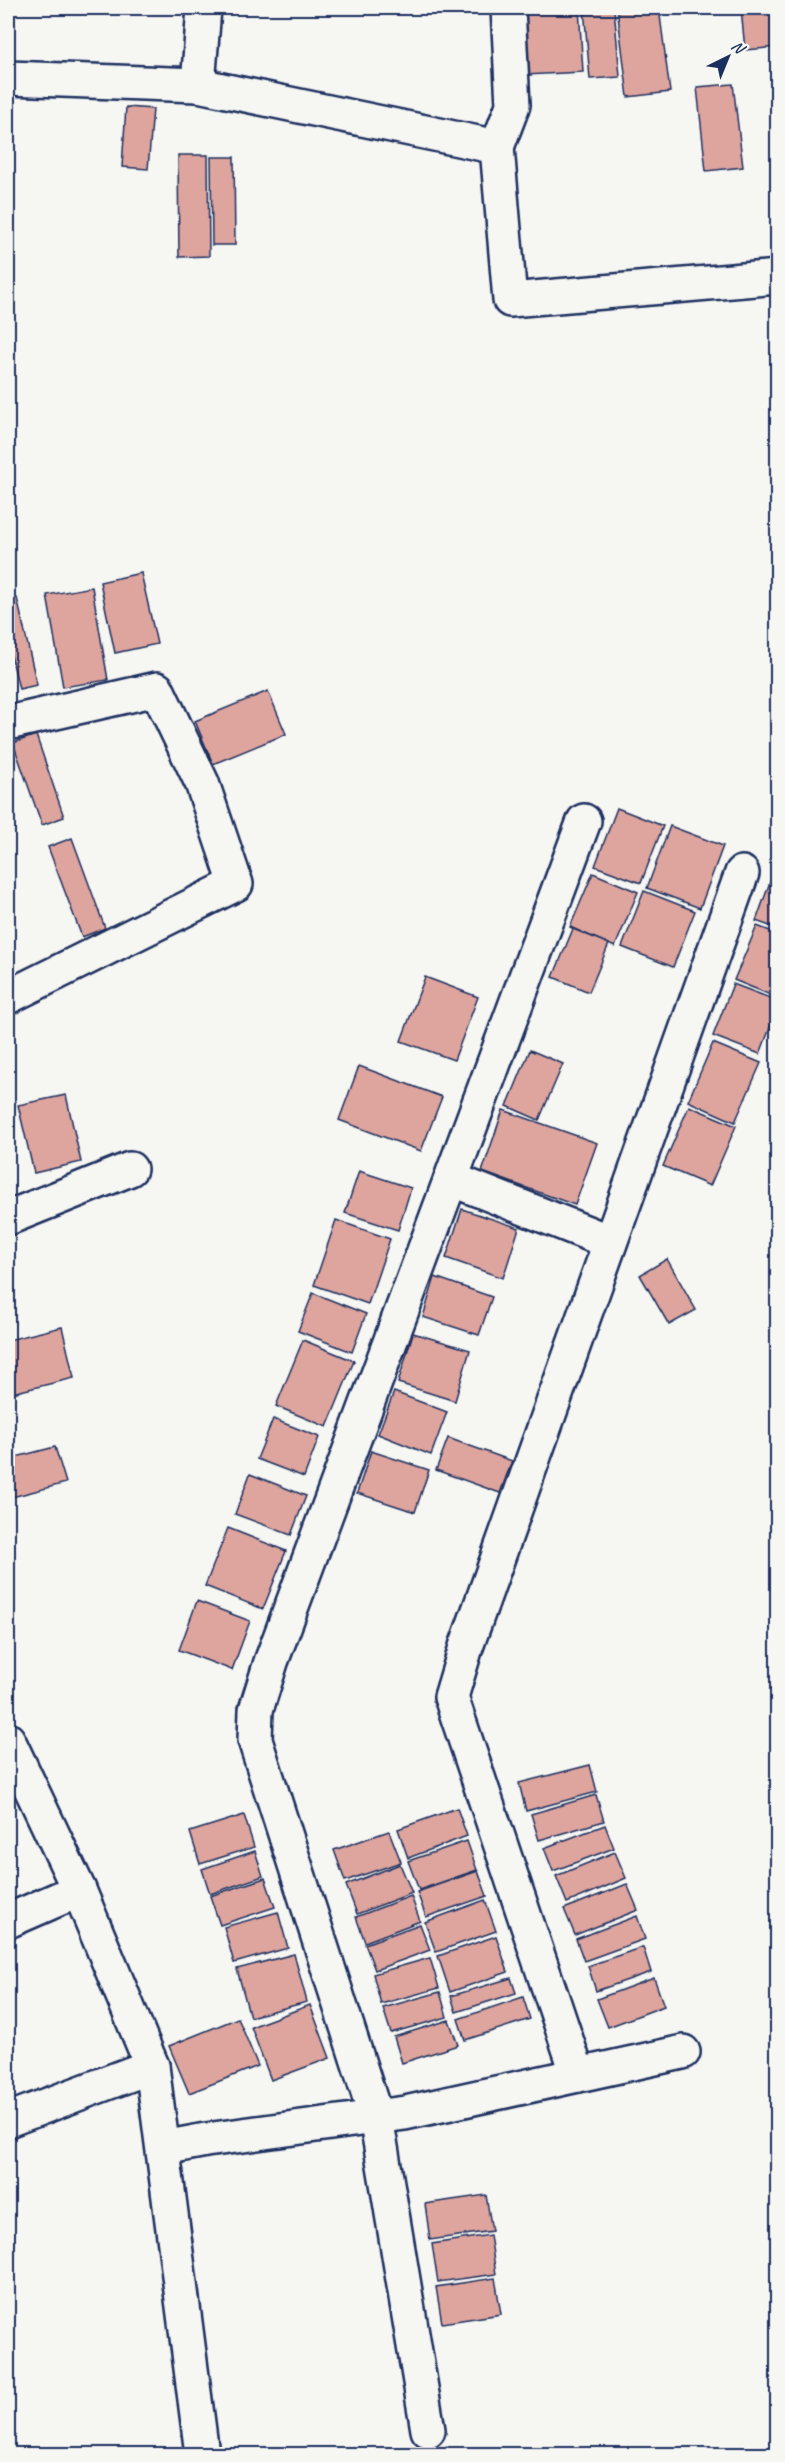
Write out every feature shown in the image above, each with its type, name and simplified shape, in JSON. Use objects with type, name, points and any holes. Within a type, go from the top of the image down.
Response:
[{"type":"street","points":[[198,85],[204,8]]},
{"type":"street","points":[[508,8],[513,105],[497,147],[510,300],[777,277]]},
{"type":"street","points":[[8,78],[198,85],[497,147]]},
{"type":"street","points":[[8,723],[157,689],[202,783],[237,884],[8,997]]},
{"type":"street","points":[[428,2430],[376,2117],[261,1762],[255,1740],[256,1710],[271,1662],[584,821]]},
{"type":"street","points":[[578,2075],[452,1697],[466,1647],[742,873]]},
{"type":"street","points":[[8,1218],[130,1169]]},
{"type":"street","points":[[451,1179],[610,1242]]},
{"type":"street","points":[[8,1740],[79,1890],[152,2066],[202,2454]]},
{"type":"street","points":[[8,1921],[79,1890]]},
{"type":"street","points":[[164,2148],[206,2140],[405,2113],[683,2052]]},
{"type":"street","points":[[8,2120],[152,2066]]},
{"type":"building","points":[[521,8],[579,8],[583,72],[525,75]]},
{"type":"building","points":[[584,8],[614,8],[620,77],[590,79]]},
{"type":"building","points":[[617,8],[659,8],[670,92],[628,97]]},
{"type":"building","points":[[741,8],[778,8],[778,47],[745,50]]},
{"type":"building","points":[[733,84],[743,167],[706,171],[697,87]]},
{"type":"building","points":[[126,107],[153,109],[148,169],[122,167]]},
{"type":"building","points":[[178,155],[208,155],[209,256],[179,257]]},
{"type":"building","points":[[211,157],[234,157],[235,245],[212,245]]},
{"type":"building","points":[[141,573],[157,644],[115,653],[100,582]]},
{"type":"building","points":[[92,587],[108,680],[63,687],[47,595]]},
{"type":"building","points":[[17,598],[37,685],[19,689],[8,642],[8,600]]},
{"type":"building","points":[[268,691],[286,734],[213,764],[195,721]]},
{"type":"building","points":[[36,735],[64,817],[42,825],[13,743]]},
{"type":"building","points":[[617,808],[663,826],[641,883],[595,866]]},
{"type":"building","points":[[670,826],[723,846],[700,908],[647,888]]},
{"type":"building","points":[[72,838],[105,928],[82,937],[48,847]]},
{"type":"building","points":[[775,868],[778,868],[778,929],[756,921]]},
{"type":"building","points":[[593,873],[638,892],[615,947],[570,927]]},
{"type":"building","points":[[644,891],[695,911],[673,967],[622,947]]},
{"type":"building","points":[[757,926],[778,934],[778,998],[734,980]]},
{"type":"building","points":[[573,929],[609,944],[589,992],[553,977]]},
{"type":"building","points":[[425,977],[478,997],[454,1060],[401,1041]]},
{"type":"building","points":[[733,984],[778,1001],[778,1007],[760,1054],[713,1036]]},
{"type":"building","points":[[713,1043],[761,1063],[735,1122],[688,1101]]},
{"type":"building","points":[[530,1050],[563,1064],[539,1120],[507,1106]]},
{"type":"building","points":[[359,1066],[442,1097],[421,1151],[339,1120]]},
{"type":"building","points":[[66,1095],[81,1162],[34,1173],[18,1105]]},
{"type":"building","points":[[689,1106],[736,1126],[710,1186],[663,1166]]},
{"type":"building","points":[[503,1110],[597,1143],[575,1205],[482,1172]]},
{"type":"building","points":[[359,1171],[411,1188],[398,1230],[345,1213]]},
{"type":"building","points":[[462,1209],[519,1228],[503,1278],[446,1258]]},
{"type":"building","points":[[336,1220],[390,1239],[368,1304],[314,1285]]},
{"type":"building","points":[[667,1259],[696,1310],[669,1325],[640,1275]]},
{"type":"building","points":[[435,1277],[492,1297],[479,1335],[423,1317]]},
{"type":"building","points":[[313,1293],[366,1314],[352,1352],[298,1331]]},
{"type":"building","points":[[62,1327],[74,1378],[8,1394],[8,1340]]},
{"type":"building","points":[[413,1333],[470,1350],[455,1401],[398,1383]]},
{"type":"building","points":[[303,1340],[354,1361],[327,1427],[276,1406]]},
{"type":"building","points":[[394,1392],[447,1412],[431,1455],[378,1434]]},
{"type":"building","points":[[273,1419],[319,1437],[304,1477],[257,1459]]},
{"type":"building","points":[[448,1438],[512,1461],[500,1493],[436,1470]]},
{"type":"building","points":[[55,1447],[66,1483],[8,1498],[8,1459]]},
{"type":"building","points":[[371,1451],[429,1470],[415,1512],[357,1493]]},
{"type":"building","points":[[250,1474],[306,1496],[291,1535],[235,1514]]},
{"type":"building","points":[[228,1528],[286,1551],[263,1609],[205,1586]]},
{"type":"building","points":[[197,1601],[250,1621],[232,1670],[179,1650]]},
{"type":"building","points":[[590,1765],[597,1792],[526,1811],[519,1783]]},
{"type":"building","points":[[596,1795],[604,1821],[539,1840],[531,1814]]},
{"type":"building","points":[[457,1808],[467,1836],[408,1858],[398,1829]]},
{"type":"building","points":[[244,1815],[254,1847],[200,1864],[190,1832]]},
{"type":"building","points":[[605,1825],[614,1848],[553,1871],[544,1848]]},
{"type":"building","points":[[389,1831],[401,1862],[345,1881],[334,1850]]},
{"type":"building","points":[[467,1841],[477,1870],[419,1890],[408,1861]]},
{"type":"building","points":[[255,1851],[263,1876],[210,1894],[202,1869]]},
{"type":"building","points":[[615,1852],[626,1878],[567,1903],[556,1876]]},
{"type":"building","points":[[400,1864],[412,1893],[357,1914],[346,1885]]},
{"type":"building","points":[[478,1871],[487,1896],[426,1917],[417,1892]]},
{"type":"building","points":[[265,1878],[275,1907],[220,1925],[210,1896]]},
{"type":"building","points":[[627,1884],[638,1910],[575,1935],[564,1909]]},
{"type":"building","points":[[411,1896],[420,1921],[365,1942],[356,1917]]},
{"type":"building","points":[[485,1900],[496,1931],[436,1952],[425,1922]]},
{"type":"building","points":[[278,1912],[288,1948],[234,1963],[224,1927]]},
{"type":"building","points":[[637,1916],[645,1939],[584,1961],[576,1939]]},
{"type":"building","points":[[420,1924],[430,1950],[375,1970],[365,1944]]},
{"type":"building","points":[[496,1936],[508,1972],[450,1992],[438,1956]]},
{"type":"building","points":[[643,1947],[651,1972],[596,1991],[588,1966]]},
{"type":"building","points":[[294,1954],[307,2002],[250,2017],[237,1969]]},
{"type":"building","points":[[430,1958],[439,1988],[381,2004],[373,1974]]},
{"type":"building","points":[[511,1978],[516,1993],[456,2012],[451,1996]]},
{"type":"building","points":[[654,1978],[664,2006],[608,2027],[597,1999]]},
{"type":"building","points":[[440,1992],[447,2017],[391,2033],[383,2008]]},
{"type":"building","points":[[523,1997],[530,2019],[465,2040],[458,2019]]},
{"type":"building","points":[[310,2005],[330,2058],[271,2080],[251,2027]]},
{"type":"building","points":[[238,2018],[258,2066],[189,2093],[169,2046]]},
{"type":"building","points":[[449,2020],[458,2045],[402,2063],[394,2037]]},
{"type":"building","points":[[486,2195],[492,2231],[430,2240],[425,2204]]},
{"type":"building","points":[[490,2235],[496,2274],[438,2282],[432,2244]]},
{"type":"building","points":[[495,2278],[501,2314],[442,2323],[436,2287]]}]
